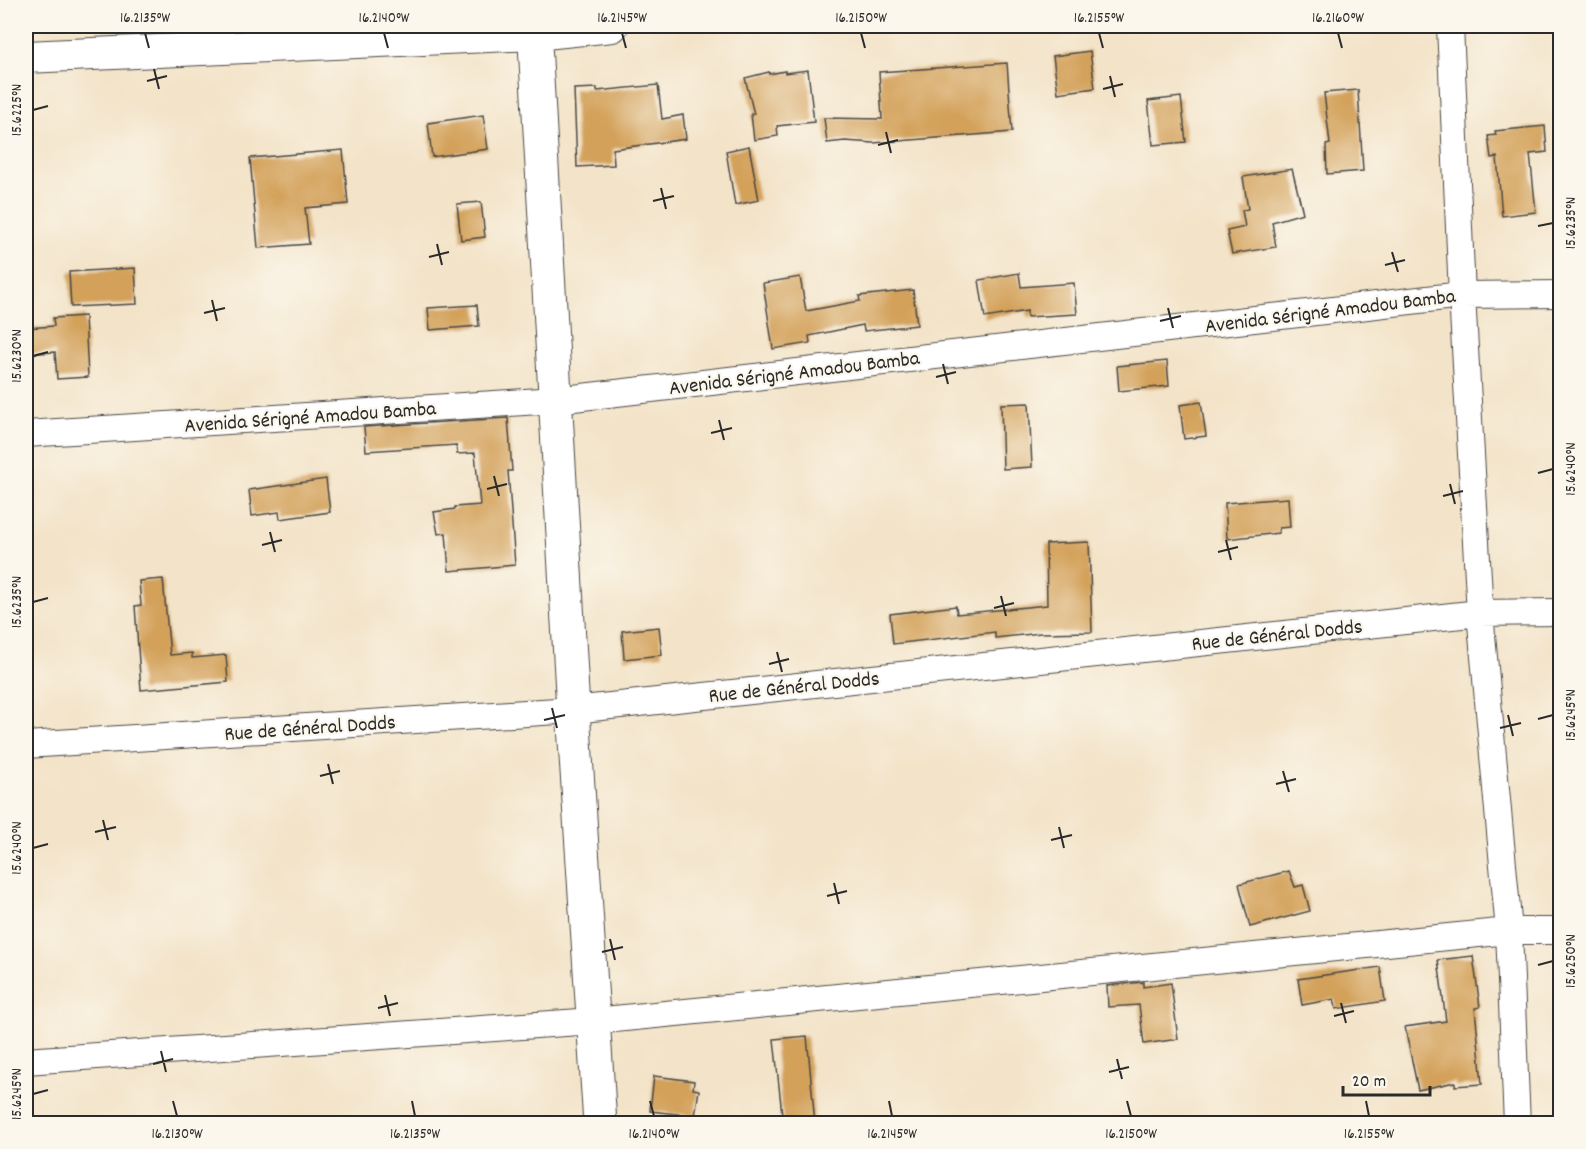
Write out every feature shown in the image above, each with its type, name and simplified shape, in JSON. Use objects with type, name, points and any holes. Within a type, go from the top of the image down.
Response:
[{"type":"main road","points":[[534,30],[573,710],[600,1124]]},
{"type":"street","points":[[26,57],[612,26]]},
{"type":"street","points":[[1450,26],[1480,613],[1509,931],[1517,1124]]},
{"type":"street","name":"Avenida Sérigné Amadou Bamba","points":[[26,434],[556,400],[1462,295],[1560,294]]},
{"type":"street","name":"Rue de Général Dodds","points":[[26,745],[573,710],[1480,613],[1560,612]]},
{"type":"street","points":[[26,1061],[594,1021],[1509,931],[1560,931]]},
{"type":"building","points":[[1090,51],[1095,88],[1058,93],[1053,56]]},
{"type":"building","points":[[1007,63],[1012,132],[873,143],[845,141],[827,143],[824,118],[882,119],[879,72]]},
{"type":"building","points":[[808,70],[814,122],[777,126],[778,136],[754,140],[751,114],[754,114],[745,78],[769,72],[769,74]]},
{"type":"building","points":[[658,85],[662,119],[683,115],[686,139],[613,149],[614,165],[577,167],[574,89],[597,88],[597,91]]},
{"type":"building","points":[[1358,90],[1363,171],[1327,174],[1326,145],[1330,144],[1324,93]]},
{"type":"building","points":[[1181,97],[1186,142],[1153,145],[1148,101]]},
{"type":"building","points":[[483,115],[488,149],[432,157],[428,123]]},
{"type":"building","points":[[1545,126],[1547,152],[1530,154],[1536,212],[1502,216],[1497,157],[1491,158],[1488,136],[1496,135],[1495,131]]},
{"type":"building","points":[[749,146],[759,200],[735,205],[726,151]]},
{"type":"building","points":[[343,150],[348,204],[305,208],[309,244],[258,248],[250,158]]},
{"type":"building","points":[[1292,169],[1303,213],[1272,222],[1276,247],[1232,254],[1227,231],[1245,227],[1242,210],[1248,209],[1243,177]]},
{"type":"building","points":[[481,202],[485,237],[461,240],[457,204]]},
{"type":"building","points":[[135,268],[137,304],[71,307],[69,272]]},
{"type":"building","points":[[1019,273],[1021,287],[1074,283],[1077,314],[1027,317],[1027,311],[985,318],[979,280]]},
{"type":"building","points":[[800,277],[806,311],[860,301],[859,296],[913,290],[917,325],[864,331],[863,325],[809,336],[810,343],[773,349],[763,283]]},
{"type":"building","points":[[477,305],[479,326],[430,330],[428,308]]},
{"type":"building","points":[[85,316],[88,377],[57,379],[55,352],[26,354],[26,328],[54,326],[53,318]]},
{"type":"building","points":[[1167,361],[1169,386],[1119,391],[1117,366]]},
{"type":"building","points":[[1201,402],[1206,436],[1184,439],[1180,405]]},
{"type":"building","points":[[1029,403],[1032,467],[1003,469],[1001,404]]},
{"type":"building","points":[[508,418],[512,471],[508,471],[515,565],[449,571],[446,533],[438,534],[434,512],[480,505],[475,453],[457,454],[456,445],[366,451],[364,427]]},
{"type":"building","points":[[326,479],[330,512],[280,519],[279,512],[252,516],[249,490]]},
{"type":"building","points":[[1288,498],[1290,527],[1279,528],[1279,533],[1227,539],[1225,503]]},
{"type":"building","points":[[1089,542],[1092,632],[1041,633],[995,638],[995,632],[893,644],[890,614],[956,606],[957,614],[1047,605],[1046,544]]},
{"type":"building","points":[[163,579],[170,655],[192,653],[192,658],[226,655],[228,682],[141,690],[135,606],[141,605],[139,581]]},
{"type":"building","points":[[659,627],[662,655],[624,659],[622,631]]},
{"type":"building","points":[[1289,871],[1295,887],[1303,885],[1310,911],[1250,927],[1239,884]]},
{"type":"building","points":[[1473,956],[1480,1007],[1475,1008],[1482,1084],[1455,1086],[1455,1082],[1418,1090],[1405,1027],[1446,1021],[1438,960]]},
{"type":"building","points":[[1380,967],[1385,1001],[1336,1009],[1334,999],[1302,1005],[1298,979]]},
{"type":"building","points":[[1143,982],[1143,987],[1171,983],[1178,1039],[1144,1044],[1139,1005],[1108,1007],[1107,986]]},
{"type":"building","points":[[807,1036],[815,1124],[783,1124],[774,1039]]},
{"type":"building","points":[[654,1076],[694,1081],[693,1089],[699,1090],[695,1116],[650,1111]]}]
